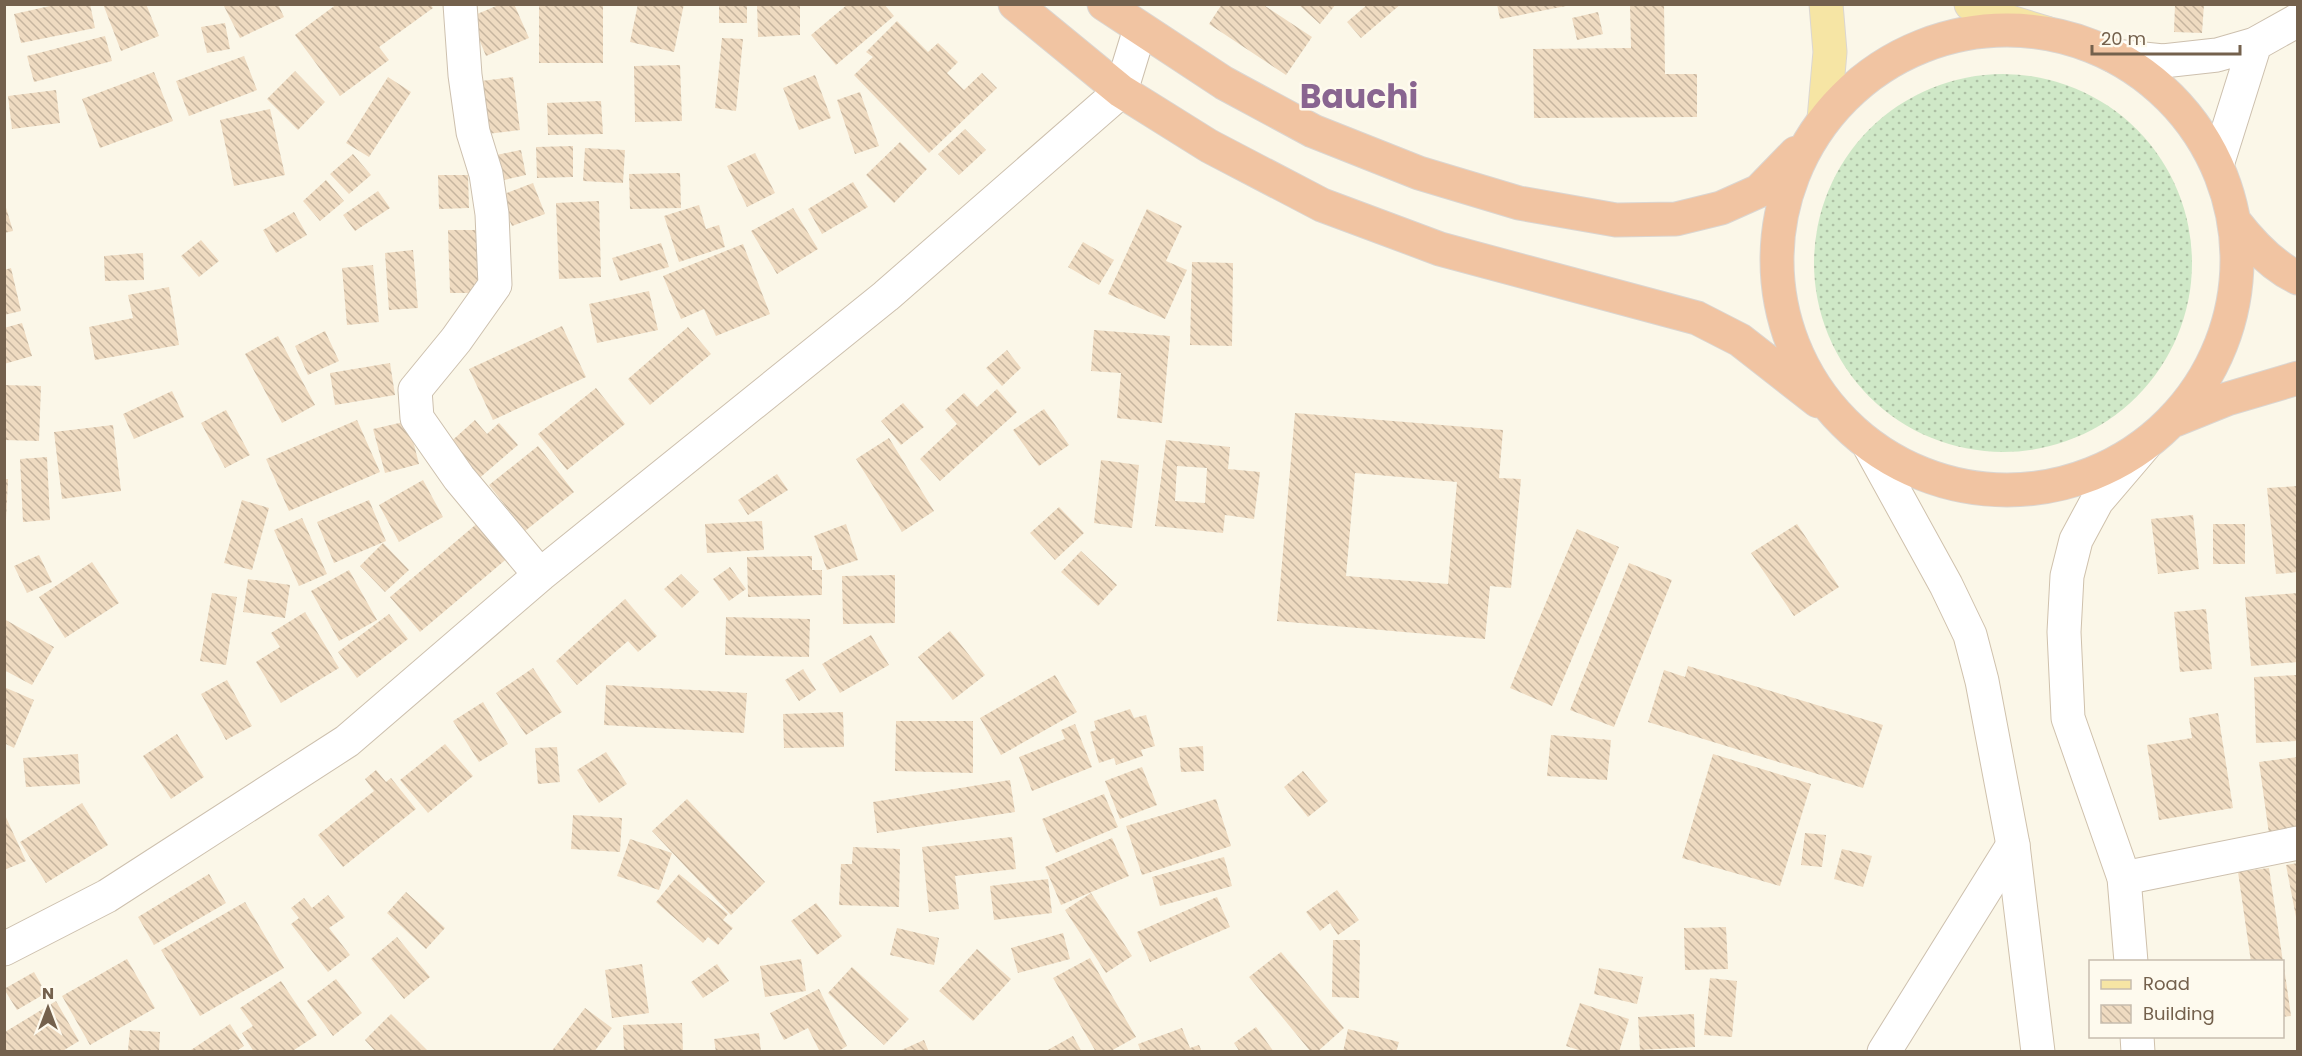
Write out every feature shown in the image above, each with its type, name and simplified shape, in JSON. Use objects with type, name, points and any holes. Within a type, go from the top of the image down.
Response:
[{"type":"highway","points":[[1016,4],[1121,91],[1209,146],[1322,205],[1440,249],[1697,318],[1740,340],[1836,414],[1870,447],[1935,480],[2007,492],[2079,479],[2144,446],[2173,421],[2205,378],[2220,349],[2233,307],[2238,264],[2234,221],[2217,165],[2191,121],[2156,85],[2114,56],[2046,33],[1996,30],[1946,38],[1900,56],[1858,84],[1759,191],[1721,208],[1676,219],[1616,220],[1519,203],[1419,173],[1313,131],[1224,83],[1104,4]]},
{"type":"highway","points":[[1815,131],[1780,206],[1775,272],[1788,338],[1836,414]]},
{"type":"highway","points":[[2234,221],[2249,240],[2288,273],[2298,278]]},
{"type":"highway","points":[[2173,421],[2227,399],[2298,378]]},
{"type":"main road","points":[[1815,131],[1830,52],[1826,4]]},
{"type":"main road","points":[[1971,4],[1984,14],[2046,33]]},
{"type":"street","points":[[460,4],[465,75],[473,132],[486,174],[492,214],[495,285],[456,340],[415,390],[417,418],[459,478],[540,575]]},
{"type":"street","points":[[2114,56],[2163,61],[2217,55],[2255,44],[2298,20]]},
{"type":"street","points":[[4,949],[107,896],[347,741],[540,575],[886,296],[1121,91],[1140,29]]},
{"type":"street","points":[[2217,165],[2255,44]]},
{"type":"street","points":[[2131,960],[2124,878],[2068,718],[2064,632],[2067,576],[2076,540],[2097,501],[2144,446]]},
{"type":"street","points":[[1870,447],[1970,635],[1982,681],[2013,844],[2038,1052]]},
{"type":"street","points":[[2124,878],[2298,843]]},
{"type":"street","points":[[1884,1052],[2013,844]]},
{"type":"green space","points":[[1984,74],[2022,74],[2058,82],[2092,96],[2137,129],[2160,158],[2178,191],[2189,226],[2192,263],[2189,300],[2178,335],[2160,368],[2137,397],[2108,420],[2075,438],[2022,452],[1984,452],[1948,444],[1914,430],[1883,409],[1857,383],[1836,352],[1822,318],[1814,282],[1814,244],[1822,208],[1836,174],[1857,143],[1883,117],[1914,96],[1948,82]]},
{"type":"building","points":[[59,4],[90,4],[95,28],[21,43],[14,14]]},
{"type":"building","points":[[103,4],[146,4],[159,36],[121,51]]},
{"type":"building","points":[[223,4],[278,4],[284,17],[240,38]]},
{"type":"building","points":[[337,4],[430,4],[433,8],[379,47],[389,60],[340,96],[295,35]]},
{"type":"building","points":[[501,4],[514,4],[529,38],[486,56],[470,17]]},
{"type":"building","points":[[539,4],[603,4],[603,63],[539,63]]},
{"type":"building","points":[[638,4],[684,4],[674,52],[630,42]]},
{"type":"building","points":[[719,4],[747,4],[747,23],[719,23]]},
{"type":"building","points":[[757,4],[800,4],[800,35],[758,37]]},
{"type":"building","points":[[848,4],[884,4],[894,16],[836,65],[811,35]]},
{"type":"building","points":[[1222,4],[1262,4],[1312,37],[1286,75],[1209,24]]},
{"type":"building","points":[[1298,4],[1336,4],[1320,24]]},
{"type":"building","points":[[1368,4],[1401,4],[1361,38],[1347,22]]},
{"type":"building","points":[[1497,4],[1565,4],[1566,6],[1500,19]]},
{"type":"building","points":[[1630,4],[1664,4],[1665,74],[1697,74],[1697,117],[1534,118],[1533,49],[1631,48]]},
{"type":"building","points":[[2175,4],[2204,4],[2202,33],[2174,32]]},
{"type":"building","points":[[1598,12],[1603,34],[1577,40],[1572,18]]},
{"type":"building","points":[[897,21],[928,52],[938,43],[958,62],[947,73],[964,90],[982,73],[997,88],[929,153],[854,75],[873,57],[866,52]]},
{"type":"building","points":[[225,23],[230,49],[207,53],[201,27]]},
{"type":"building","points":[[105,36],[112,61],[34,82],[27,56]]},
{"type":"building","points":[[722,38],[743,39],[736,111],[715,108]]},
{"type":"building","points":[[244,56],[257,90],[189,116],[176,81]]},
{"type":"building","points":[[680,65],[682,121],[635,122],[634,66]]},
{"type":"building","points":[[295,71],[325,102],[298,130],[267,99]]},
{"type":"building","points":[[154,72],[173,121],[100,148],[82,99]]},
{"type":"building","points":[[815,75],[831,118],[799,130],[783,88]]},
{"type":"building","points":[[388,77],[411,92],[369,157],[346,143]]},
{"type":"building","points":[[513,77],[520,130],[487,134],[481,81]]},
{"type":"building","points":[[56,90],[60,123],[12,129],[8,96]]},
{"type":"building","points":[[860,92],[879,146],[855,154],[837,100]]},
{"type":"building","points":[[601,101],[603,134],[548,135],[547,103]]},
{"type":"building","points":[[270,109],[285,175],[234,186],[220,120]]},
{"type":"building","points":[[965,129],[986,150],[959,175],[938,154]]},
{"type":"building","points":[[900,142],[927,169],[894,203],[866,175]]},
{"type":"building","points":[[573,146],[573,177],[537,178],[536,147]]},
{"type":"building","points":[[585,148],[625,150],[623,183],[583,181]]},
{"type":"building","points":[[521,150],[526,175],[491,183],[486,157]]},
{"type":"building","points":[[755,153],[775,193],[747,207],[727,166]]},
{"type":"building","points":[[353,154],[371,175],[349,194],[330,174]]},
{"type":"building","points":[[680,173],[681,208],[630,209],[629,174]]},
{"type":"building","points":[[438,175],[468,175],[469,208],[439,209]]},
{"type":"building","points":[[326,180],[344,201],[320,221],[303,201]]},
{"type":"building","points":[[853,182],[868,207],[822,234],[808,209]]},
{"type":"building","points":[[533,183],[545,214],[512,226],[499,196]]},
{"type":"building","points":[[378,191],[390,208],[355,231],[343,215]]},
{"type":"building","points":[[4,201],[13,231],[4,233]]},
{"type":"building","points":[[599,201],[601,277],[559,279],[556,203]]},
{"type":"building","points":[[699,205],[706,229],[719,225],[725,247],[679,262],[664,216]]},
{"type":"building","points":[[793,208],[818,249],[777,274],[751,231]]},
{"type":"building","points":[[1147,209],[1182,226],[1166,261],[1187,270],[1165,319],[1108,294]]},
{"type":"building","points":[[294,212],[307,235],[276,253],[263,230]]},
{"type":"building","points":[[448,230],[478,230],[479,293],[450,293]]},
{"type":"building","points":[[201,240],[219,261],[199,277],[181,256]]},
{"type":"building","points":[[1083,242],[1114,260],[1099,285],[1068,267]]},
{"type":"building","points":[[661,243],[669,267],[620,281],[612,258]]},
{"type":"building","points":[[743,244],[770,314],[716,336],[704,309],[681,319],[663,276]]},
{"type":"building","points":[[413,250],[418,308],[389,310],[385,253]]},
{"type":"building","points":[[143,253],[144,280],[105,281],[104,256]]},
{"type":"building","points":[[1192,262],[1233,263],[1232,346],[1190,345]]},
{"type":"building","points":[[373,265],[379,322],[347,325],[342,268]]},
{"type":"building","points":[[11,268],[21,311],[4,315],[4,270]]},
{"type":"building","points":[[169,287],[179,345],[95,360],[89,327],[133,318],[128,295]]},
{"type":"building","points":[[649,291],[658,330],[597,343],[589,304]]},
{"type":"building","points":[[22,323],[32,356],[4,364],[4,328]]},
{"type":"building","points":[[562,326],[586,377],[493,420],[469,369]]},
{"type":"building","points":[[688,327],[711,354],[650,405],[628,379]]},
{"type":"building","points":[[1094,330],[1170,336],[1162,423],[1117,418],[1121,373],[1091,371]]},
{"type":"building","points":[[325,331],[339,361],[308,375],[295,346]]},
{"type":"building","points":[[278,336],[315,405],[282,423],[245,354]]},
{"type":"building","points":[[1007,350],[1021,368],[1002,386],[986,368]]},
{"type":"building","points":[[390,363],[395,395],[335,405],[330,373]]},
{"type":"building","points":[[4,385],[41,386],[39,441],[4,440]]},
{"type":"building","points":[[596,388],[625,424],[567,470],[538,434]]},
{"type":"building","points":[[997,389],[1017,412],[940,481],[920,459],[957,424],[945,410],[964,393],[977,407]]},
{"type":"building","points":[[172,391],[184,417],[134,439],[123,414]]},
{"type":"building","points":[[903,403],[924,427],[901,445],[881,421]]},
{"type":"building","points":[[1044,409],[1069,445],[1039,466],[1013,430]]},
{"type":"building","points":[[226,410],[250,455],[225,468],[201,423]]},
{"type":"building","points":[[1295,413],[1503,430],[1499,478],[1521,479],[1511,588],[1490,586],[1485,639],[1277,621]],"holes":[[[1355,473],[1457,482],[1448,584],[1346,576]]]},
{"type":"building","points":[[357,420],[380,472],[289,511],[266,459]]},
{"type":"building","points":[[475,420],[487,434],[499,423],[518,445],[476,481],[446,446]]},
{"type":"building","points":[[408,421],[419,464],[385,473],[373,429]]},
{"type":"building","points":[[113,425],[121,491],[62,499],[54,432]]},
{"type":"building","points":[[889,438],[934,511],[902,532],[856,459]]},
{"type":"building","points":[[1166,440],[1230,447],[1228,469],[1260,472],[1254,519],[1225,515],[1223,533],[1155,526]],"holes":[[[1177,466],[1207,468],[1205,503],[1175,501]]]},
{"type":"building","points":[[538,446],[574,492],[525,531],[489,485]]},
{"type":"building","points":[[47,457],[50,520],[23,522],[20,459]]},
{"type":"building","points":[[1101,460],[1139,465],[1132,528],[1094,523]]},
{"type":"building","points":[[777,474],[788,490],[748,515],[738,500]]},
{"type":"building","points":[[4,479],[8,479],[6,520],[4,520]]},
{"type":"building","points":[[423,480],[443,517],[399,542],[379,505]]},
{"type":"building","points":[[2298,486],[2298,572],[2276,574],[2267,488]]},
{"type":"building","points":[[242,500],[269,508],[252,570],[224,563]]},
{"type":"building","points":[[369,500],[386,541],[334,563],[317,522]]},
{"type":"building","points":[[1059,507],[1084,533],[1055,560],[1030,533]]},
{"type":"building","points":[[2193,515],[2199,569],[2158,574],[2151,519]]},
{"type":"building","points":[[486,516],[516,551],[420,632],[390,597]]},
{"type":"building","points":[[302,518],[327,574],[299,586],[274,530]]},
{"type":"building","points":[[762,521],[764,550],[707,553],[705,524]]},
{"type":"building","points":[[846,524],[858,560],[827,570],[814,536]]},
{"type":"building","points":[[1797,524],[1839,587],[1794,616],[1751,553]]},
{"type":"building","points":[[2213,524],[2245,524],[2245,564],[2213,564]]},
{"type":"building","points":[[1577,529],[1619,547],[1552,706],[1510,688]]},
{"type":"building","points":[[383,543],[409,570],[385,592],[360,566]]},
{"type":"building","points":[[1081,551],[1117,585],[1098,606],[1061,572]]},
{"type":"building","points":[[39,555],[52,582],[27,593],[14,566]]},
{"type":"building","points":[[812,556],[812,570],[822,570],[822,595],[748,597],[747,557]]},
{"type":"building","points":[[92,562],[119,603],[65,638],[39,597]]},
{"type":"building","points":[[1629,563],[1672,580],[1614,727],[1570,710]]},
{"type":"building","points":[[730,567],[746,589],[729,601],[713,579]]},
{"type":"building","points":[[349,570],[377,620],[339,641],[311,591]]},
{"type":"building","points":[[681,574],[699,592],[682,608],[664,589]]},
{"type":"building","points":[[895,575],[895,623],[843,624],[842,576]]},
{"type":"building","points":[[248,579],[290,585],[285,618],[243,612]]},
{"type":"building","points":[[212,593],[237,597],[226,665],[200,661]]},
{"type":"building","points":[[2298,593],[2298,662],[2251,666],[2245,597]]},
{"type":"building","points":[[625,599],[657,636],[638,652],[628,641],[577,685],[556,661]]},
{"type":"building","points":[[2206,609],[2212,669],[2180,672],[2174,612]]},
{"type":"building","points":[[305,612],[339,668],[281,703],[256,662],[280,647],[271,633]]},
{"type":"building","points":[[389,614],[408,639],[357,678],[338,652]]},
{"type":"building","points":[[726,617],[810,619],[809,657],[725,655]]},
{"type":"building","points":[[4,619],[54,647],[32,685],[4,670]]},
{"type":"building","points":[[950,631],[985,675],[953,700],[918,657]]},
{"type":"building","points":[[871,635],[889,665],[840,693],[822,664]]},
{"type":"building","points":[[1688,666],[1883,725],[1863,788],[1648,722],[1664,670],[1685,677]]},
{"type":"building","points":[[533,668],[562,712],[526,735],[496,693]]},
{"type":"building","points":[[803,669],[816,690],[799,701],[785,680]]},
{"type":"building","points":[[1055,675],[1077,712],[1001,755],[980,718]]},
{"type":"building","points":[[2298,675],[2298,741],[2256,743],[2254,677]]},
{"type":"building","points":[[227,680],[252,726],[226,740],[201,694]]},
{"type":"building","points":[[606,685],[747,693],[744,733],[604,725]]},
{"type":"building","points":[[4,687],[34,700],[14,748],[4,743]]},
{"type":"building","points":[[483,702],[508,744],[479,762],[453,721]]},
{"type":"building","points":[[1130,709],[1134,718],[1146,715],[1155,746],[1141,750],[1143,756],[1116,765],[1114,758],[1099,763],[1090,732],[1096,730],[1094,721]]},
{"type":"building","points":[[843,712],[844,747],[784,748],[783,714]]},
{"type":"building","points":[[2218,713],[2233,808],[2159,820],[2147,745],[2192,738],[2189,718]]},
{"type":"building","points":[[896,721],[973,721],[973,773],[895,771]]},
{"type":"building","points":[[1075,724],[1092,767],[1032,791],[1019,757],[1065,739],[1061,730]]},
{"type":"building","points":[[177,734],[204,777],[171,799],[143,756]]},
{"type":"building","points":[[1551,735],[1611,740],[1607,780],[1547,776]]},
{"type":"building","points":[[445,744],[473,776],[428,813],[400,780]]},
{"type":"building","points":[[1203,746],[1204,771],[1181,772],[1179,748]]},
{"type":"building","points":[[557,747],[560,782],[538,784],[535,748]]},
{"type":"building","points":[[606,752],[627,784],[599,803],[577,770]]},
{"type":"building","points":[[78,754],[80,784],[26,787],[23,758]]},
{"type":"building","points":[[1713,754],[1811,784],[1780,886],[1682,858]]},
{"type":"building","points":[[2298,757],[2298,830],[2269,834],[2259,762]]},
{"type":"building","points":[[1142,767],[1157,805],[1120,819],[1105,781]]},
{"type":"building","points":[[376,770],[386,782],[391,778],[416,809],[343,867],[318,835],[374,791],[365,779]]},
{"type":"building","points":[[1303,771],[1328,801],[1308,817],[1284,787]]},
{"type":"building","points":[[1010,780],[1015,812],[877,833],[873,802]]},
{"type":"building","points":[[1104,794],[1118,827],[1056,853],[1042,819]]},
{"type":"building","points":[[687,799],[765,882],[731,915],[652,831]]},
{"type":"building","points":[[1216,799],[1231,846],[1142,875],[1126,826]]},
{"type":"building","points":[[82,803],[108,845],[46,883],[20,842]]},
{"type":"building","points":[[4,813],[26,861],[4,870]]},
{"type":"building","points":[[573,815],[622,818],[620,852],[571,849]]},
{"type":"building","points":[[1805,833],[1826,835],[1822,867],[1801,865]]},
{"type":"building","points":[[1012,837],[1016,869],[955,876],[959,909],[929,912],[922,847]]},
{"type":"building","points":[[1112,838],[1129,876],[1061,905],[1045,867]]},
{"type":"building","points":[[630,839],[672,853],[659,890],[617,876]]},
{"type":"building","points":[[853,847],[900,849],[899,907],[839,905],[841,864],[852,864]]},
{"type":"building","points":[[1842,849],[1872,856],[1863,887],[1834,879]]},
{"type":"building","points":[[1224,857],[1232,886],[1160,906],[1152,877]]},
{"type":"building","points":[[2298,863],[2298,917],[2296,917],[2286,865]]},
{"type":"building","points":[[2269,868],[2283,960],[2251,960],[2238,872]]},
{"type":"building","points":[[209,874],[226,903],[154,945],[138,917]]},
{"type":"building","points":[[679,874],[728,914],[723,920],[733,928],[718,945],[708,937],[703,943],[656,902]]},
{"type":"building","points":[[1048,879],[1052,913],[994,920],[990,886]]},
{"type":"building","points":[[1337,890],[1359,920],[1338,935],[1330,923],[1320,931],[1306,912]]},
{"type":"building","points":[[406,892],[445,928],[426,949],[387,913]]},
{"type":"building","points":[[1091,893],[1132,956],[1106,973],[1065,910]]},
{"type":"building","points":[[328,895],[345,917],[329,928],[350,955],[328,972],[291,924],[299,918],[291,908],[304,898],[312,908]]},
{"type":"building","points":[[1217,897],[1230,927],[1150,962],[1137,932]]},
{"type":"building","points":[[245,902],[284,968],[200,1016],[161,950]]},
{"type":"building","points":[[816,903],[842,936],[817,955],[791,921]]},
{"type":"building","points":[[1726,927],[1728,969],[1685,970],[1684,928]]},
{"type":"building","points":[[897,928],[939,938],[934,965],[890,955]]},
{"type":"building","points":[[1063,933],[1070,959],[1018,973],[1011,948]]},
{"type":"building","points":[[397,937],[430,977],[404,999],[371,959]]},
{"type":"building","points":[[1333,940],[1360,940],[1359,998],[1332,997]]},
{"type":"building","points":[[977,949],[1011,979],[973,1021],[939,991]]},
{"type":"building","points":[[1281,952],[1344,1028],[1317,1052],[1311,1052],[1249,977]]},
{"type":"building","points":[[1090,958],[1136,1037],[1109,1052],[1096,1052],[1053,978]]},
{"type":"building","points":[[127,959],[155,1008],[90,1045],[62,996]]},
{"type":"building","points":[[801,959],[806,991],[765,997],[760,966]]},
{"type":"building","points":[[642,964],[649,1013],[612,1018],[605,970]]},
{"type":"building","points":[[717,964],[729,981],[703,998],[691,982]]},
{"type":"building","points":[[852,967],[909,1019],[884,1045],[828,993]]},
{"type":"building","points":[[2284,967],[2291,1016],[2284,1017]]},
{"type":"building","points":[[1599,968],[1643,977],[1637,1004],[1594,994]]},
{"type":"building","points":[[34,972],[46,993],[17,1010],[4,989]]},
{"type":"building","points":[[1710,978],[1737,981],[1732,1037],[1704,1035]]},
{"type":"building","points":[[336,979],[362,1013],[333,1036],[307,1001]]},
{"type":"building","points":[[281,981],[317,1035],[291,1052],[254,1052],[242,1033],[253,1026],[240,1008]]},
{"type":"building","points":[[819,989],[847,1046],[837,1052],[820,1052],[808,1028],[784,1040],[770,1013]]},
{"type":"building","points":[[56,1001],[79,1041],[61,1052],[5,1052],[5,1032]]},
{"type":"building","points":[[1580,1003],[1629,1019],[1619,1052],[1585,1052],[1566,1046]]},
{"type":"building","points":[[585,1008],[612,1028],[594,1052],[551,1052]]},
{"type":"building","points":[[391,1014],[429,1052],[376,1052],[365,1040]]},
{"type":"building","points":[[1694,1014],[1695,1047],[1640,1050],[1638,1017]]},
{"type":"building","points":[[682,1023],[683,1052],[624,1052],[623,1025]]},
{"type":"building","points":[[230,1024],[244,1046],[235,1052],[188,1052]]},
{"type":"building","points":[[1256,1027],[1274,1052],[1240,1052],[1234,1043]]},
{"type":"building","points":[[1182,1028],[1190,1048],[1199,1045],[1202,1052],[1141,1052],[1138,1044]]},
{"type":"building","points":[[1348,1029],[1399,1042],[1396,1052],[1343,1052]]},
{"type":"building","points":[[130,1030],[160,1032],[159,1052],[128,1050]]},
{"type":"building","points":[[759,1033],[761,1052],[716,1052],[714,1039]]},
{"type":"building","points":[[1073,1036],[1082,1052],[1044,1052]]},
{"type":"building","points":[[924,1040],[929,1052],[897,1052]]},
{"type":"district","name":"Bauchi","points":[[1359,96]]}]
